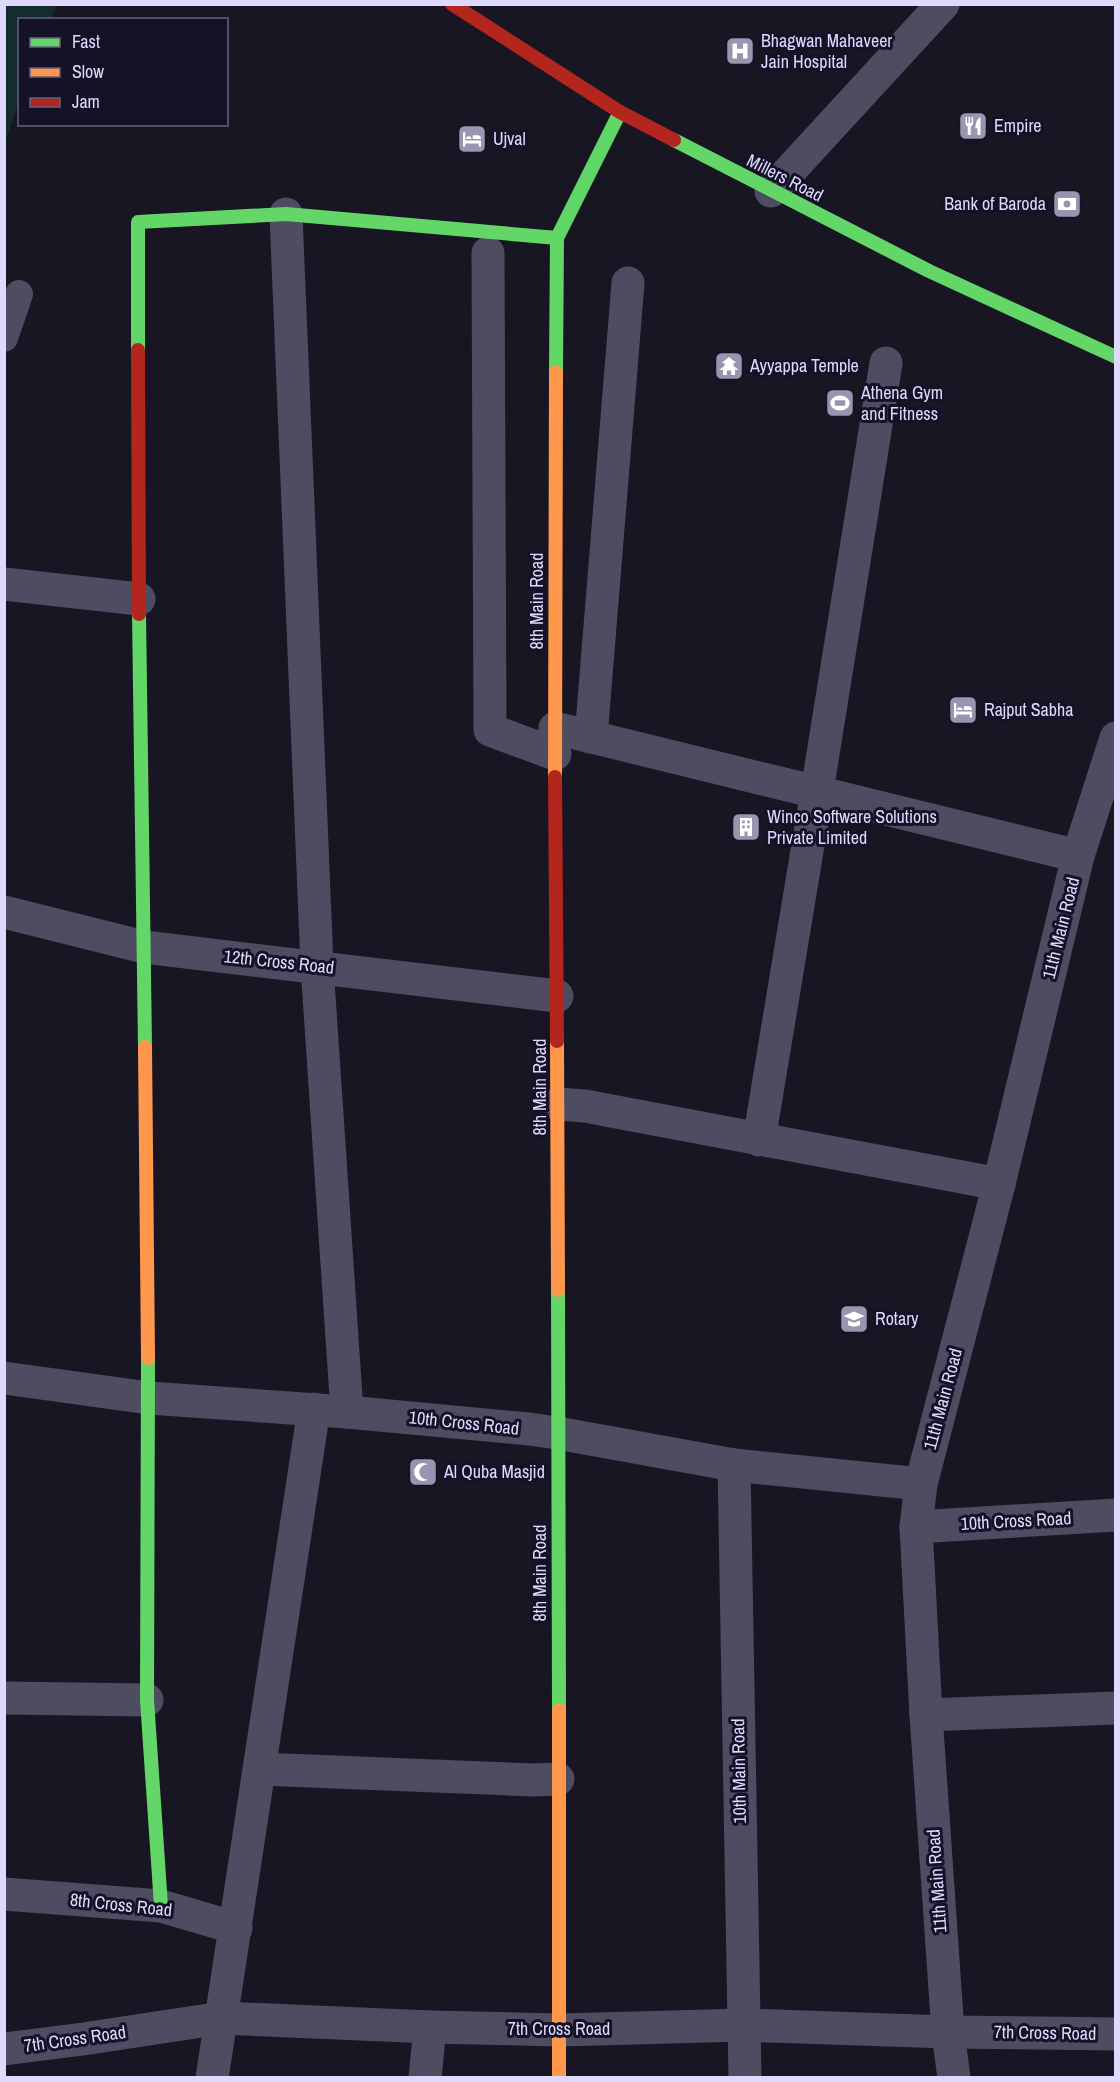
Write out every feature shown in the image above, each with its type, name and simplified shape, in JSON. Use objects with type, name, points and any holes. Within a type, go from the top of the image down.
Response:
[{"type":"street","name":"Millers Road","points":[[452,4],[620,112],[771,192],[929,271],[1116,357]]},
{"type":"street","points":[[771,192],[943,4]]},
{"type":"street","name":"8th Main Road","points":[[559,2078],[558,1104],[555,741],[557,238],[620,112]]},
{"type":"street","points":[[161,1906],[147,1700],[149,1398],[138,222],[286,214],[557,238]]},
{"type":"street","points":[[286,214],[317,966],[348,1412]]},
{"type":"street","points":[[488,253],[490,730],[555,741],[591,737],[1078,856]]},
{"type":"street","points":[[591,737],[628,283]]},
{"type":"street","points":[[759,1140],[818,791],[886,363]]},
{"type":"street","points":[[4,584],[140,599]]},
{"type":"street","name":"11th Main Road","points":[[954,2078],[948,2032],[926,1715],[916,1527],[921,1484],[999,1184],[1078,856],[1116,738]]},
{"type":"street","name":"12th Cross Road","points":[[4,912],[144,947],[557,996]]},
{"type":"street","points":[[558,1104],[585,1106],[999,1184]]},
{"type":"street","name":"10th Cross Road","points":[[4,1378],[149,1398],[314,1409],[557,1433],[734,1465],[921,1484]]},
{"type":"street","points":[[212,2078],[314,1409]]},
{"type":"street","name":"10th Main Road","points":[[734,1465],[745,2078]]},
{"type":"street","name":"10th Cross Road","points":[[916,1527],[1116,1515]]},
{"type":"street","points":[[4,1698],[147,1700]]},
{"type":"street","points":[[926,1715],[1116,1708]]},
{"type":"street","points":[[260,1769],[533,1780],[558,1779]]},
{"type":"street","name":"8th Cross Road","points":[[4,1894],[161,1906],[236,1928]]},
{"type":"street","name":"7th Cross Road","points":[[4,2049],[222,2018],[560,2030],[744,2025],[948,2032],[1116,2034]]},
{"type":"street","points":[[425,2078],[429,2027]]},
{"type":"lane","points":[[4,338],[19,294]]},
{"type":"green space","points":[[5,4],[57,5],[51,18],[18,18],[18,105],[5,142]]},
{"type":"traffic: fast","points":[[556,372],[557,238],[620,112]]},
{"type":"traffic: fast","points":[[674,140],[929,271],[1116,357]]},
{"type":"traffic: fast","points":[[138,350],[138,222],[286,214],[557,238]]},
{"type":"traffic: fast","points":[[139,614],[145,1047]]},
{"type":"traffic: fast","points":[[558,1290],[559,1710]]},
{"type":"traffic: fast","points":[[148,1358],[147,1700],[161,1906]]},
{"type":"traffic: slow","points":[[555,777],[556,372]]},
{"type":"traffic: slow","points":[[557,1041],[558,1290]]},
{"type":"traffic: slow","points":[[145,1047],[148,1358]]},
{"type":"traffic: slow","points":[[559,1710],[559,2078]]},
{"type":"traffic: jam","points":[[452,4],[620,112],[674,140]]},
{"type":"traffic: jam","points":[[138,350],[139,614]]},
{"type":"traffic: jam","points":[[555,777],[557,1041]]},
{"type":"place","name":"Bhagwan Mahaveer Jain Hospital","points":[[740,51]]},
{"type":"place","name":"Empire","points":[[973,126]]},
{"type":"place","name":"Ujval","points":[[472,139]]},
{"type":"place","name":"Bank of Baroda","points":[[1067,204]]},
{"type":"place","name":"Ayyappa Temple","points":[[729,366]]},
{"type":"place","name":"Athena Gym and Fitness","points":[[840,403]]},
{"type":"place","name":"Rajput Sabha","points":[[963,710]]},
{"type":"place","name":"Winco Software Solutions Private Limited","points":[[746,827]]},
{"type":"place","name":"Rotary","points":[[854,1319]]},
{"type":"place","name":"Al Quba Masjid","points":[[423,1472]]}]
